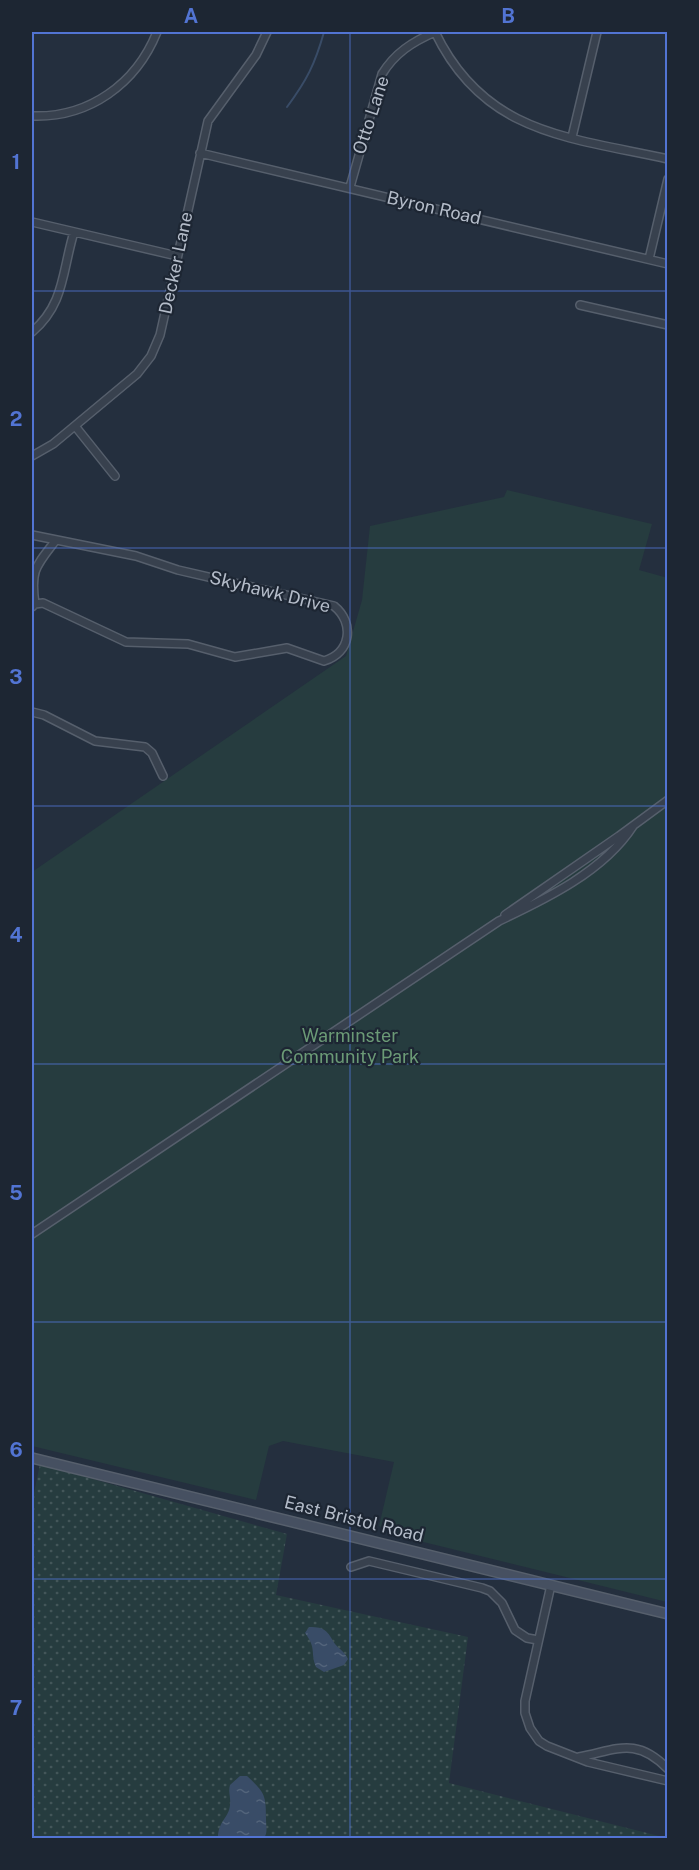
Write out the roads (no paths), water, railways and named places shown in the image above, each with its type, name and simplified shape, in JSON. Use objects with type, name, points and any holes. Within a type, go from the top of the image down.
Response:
[{"type":"main road","name":"East Bristol Road","points":[[32,1458],[668,1614]]},
{"type":"street","points":[[32,116],[68,113],[106,96],[125,82],[139,65],[157,32]]},
{"type":"street","name":"Decker Lane","points":[[32,456],[44,450],[75,426],[136,374],[151,356],[160,335],[205,132],[213,113],[256,55],[267,32]]},
{"type":"street","points":[[435,32],[460,75],[492,105],[530,126],[668,159]]},
{"type":"street","name":"Otto Lane","points":[[350,187],[382,74],[400,51],[435,32]]},
{"type":"street","points":[[572,137],[597,32]]},
{"type":"street","name":"Byron Road","points":[[200,153],[668,264]]},
{"type":"street","points":[[648,259],[668,179]]},
{"type":"street","points":[[32,222],[177,256]]},
{"type":"street","points":[[32,332],[56,303],[74,232]]},
{"type":"street","points":[[580,305],[668,325]]},
{"type":"street","points":[[75,426],[115,476]]},
{"type":"street","name":"Skyhawk Drive","points":[[32,535],[136,556],[178,570],[334,606],[345,618],[348,626],[347,639],[340,651],[324,661],[281,648],[235,657],[188,644],[126,642],[53,607],[35,605],[34,574],[40,561],[56,540]]},
{"type":"street","points":[[32,712],[44,715],[95,741],[145,747],[152,753],[163,776]]},
{"type":"street","points":[[32,1234],[499,921],[537,904],[606,858],[633,826],[668,800]]},
{"type":"street","name":"East Bristol Road","points":[[351,1567],[369,1562],[482,1588],[499,1599],[515,1630],[527,1638],[538,1640]]},
{"type":"street","points":[[551,1585],[525,1701],[527,1722],[543,1744],[563,1754],[668,1781]]},
{"type":"street","points":[[579,1757],[610,1749],[634,1748],[654,1757],[668,1769]]},
{"type":"water","points":[[309,1627],[323,1629],[328,1633],[348,1659],[344,1665],[324,1672],[316,1667],[311,1643],[305,1633]]},
{"type":"water","points":[[240,1776],[247,1776],[263,1795],[266,1805],[264,1838],[218,1838],[218,1832],[229,1809],[230,1785]]},
{"type":"waterway","points":[[287,107],[310,71],[324,32]]},
{"type":"park label","name":"Warminster Community Park","points":[[350,1046]]}]
